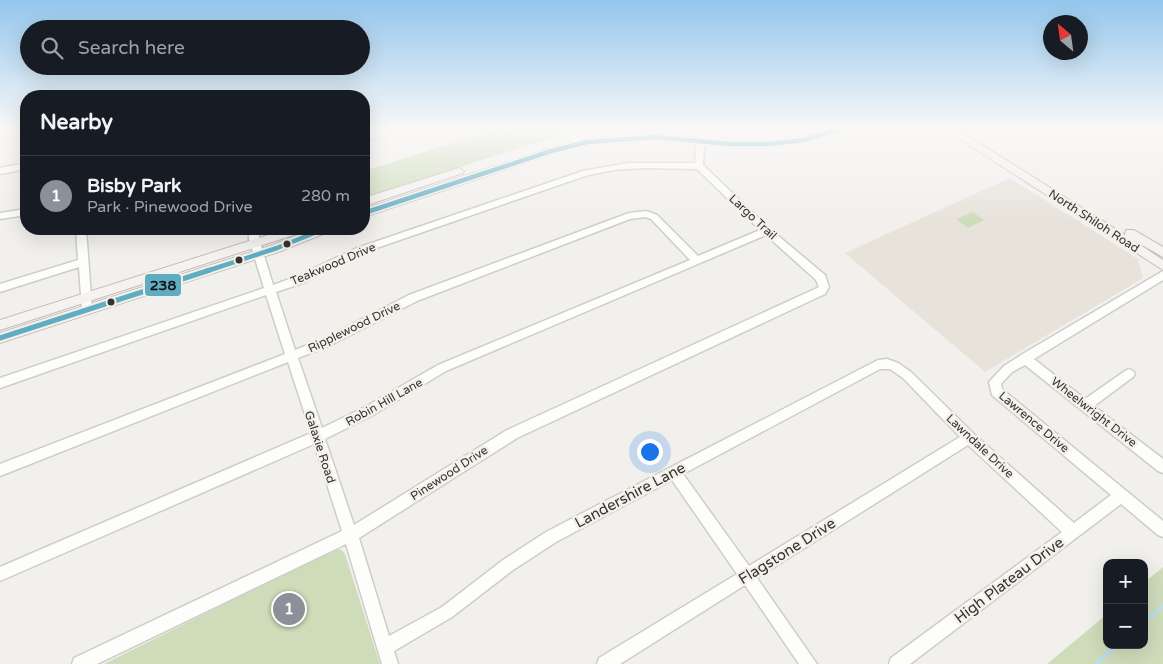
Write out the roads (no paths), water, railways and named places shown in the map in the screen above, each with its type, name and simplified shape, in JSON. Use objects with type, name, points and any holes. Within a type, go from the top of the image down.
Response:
[{"type":"main road","points":[[370,200],[498,160]]},
{"type":"main road","points":[[370,211],[508,160]]},
{"type":"main road","name":"North Shiloh Road","points":[[1005,160],[1163,253]]},
{"type":"main road","name":"North Shiloh Road","points":[[1034,178],[1163,266]]},
{"type":"main road","points":[[257,249],[286,235]]},
{"type":"main road","points":[[0,338],[86,304],[304,235]]},
{"type":"main road","points":[[0,325],[86,304]]},
{"type":"street","points":[[699,160],[699,166]]},
{"type":"street","name":"Teakwood Drive","points":[[0,383],[299,280],[361,250],[586,173],[615,167],[652,164],[699,166]]},
{"type":"street","name":"Largo Trail","points":[[699,166],[767,231],[821,278],[824,287],[821,290]]},
{"type":"street","points":[[0,170],[20,167]]},
{"type":"street","points":[[0,216],[20,213]]},
{"type":"street","name":"Ripplewood Drive","points":[[0,470],[291,357],[324,343],[413,298],[629,216],[646,214],[654,217],[696,260]]},
{"type":"street","name":"Robin Hill Lane","points":[[0,574],[369,412],[442,368],[767,231]]},
{"type":"street","points":[[81,235],[86,304]]},
{"type":"street","name":"Galaxie Road","points":[[255,235],[257,249],[291,357],[350,535],[390,664]]},
{"type":"street","points":[[0,288],[83,262]]},
{"type":"street","name":"Lawrence Drive","points":[[1163,275],[1000,374],[994,382],[996,391],[1163,530]]},
{"type":"street","name":"Pinewood Drive","points":[[80,664],[350,535],[388,513],[482,450],[512,434],[821,290]]},
{"type":"street","name":"Wheelwright Drive","points":[[1026,358],[1163,467]]},
{"type":"street","name":"Lawndale Drive","points":[[887,363],[896,366],[907,375],[969,438],[1073,532]]},
{"type":"street","name":"Landershire Lane","points":[[384,647],[447,612],[508,565],[552,537],[878,365],[887,363]]},
{"type":"street","points":[[1086,405],[1130,374]]},
{"type":"street","name":"Flagstone Drive","points":[[605,664],[969,438]]},
{"type":"street","points":[[674,472],[809,664]]},
{"type":"street","name":"High Plateau Drive","points":[[897,664],[1121,496]]},
{"type":"waterway","points":[[1148,619],[1163,606]]},
{"type":"waterway","points":[[1096,664],[1113,649]]},
{"type":"place","name":"Bisby Park","points":[[289,609]]}]
